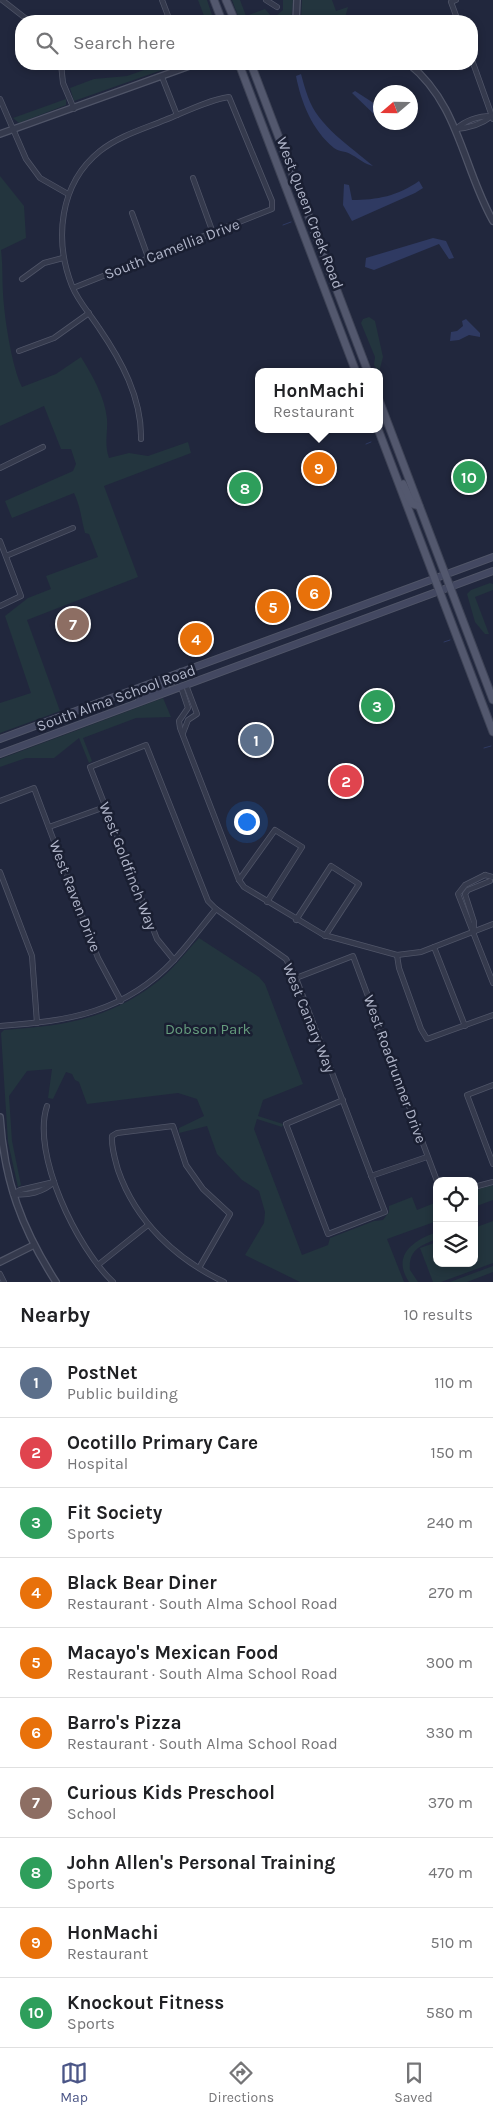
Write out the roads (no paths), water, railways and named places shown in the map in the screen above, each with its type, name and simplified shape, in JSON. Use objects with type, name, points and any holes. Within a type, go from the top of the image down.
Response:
[{"type":"main road","points":[[214,0],[220,15]]},
{"type":"main road","points":[[226,0],[232,15]]},
{"type":"main road","name":"West Queen Creek Road","points":[[240,70],[354,368]]},
{"type":"main road","name":"West Queen Creek Road","points":[[253,70],[366,368]]},
{"type":"main road","points":[[383,411],[493,700]]},
{"type":"main road","points":[[379,433],[493,732]]},
{"type":"main road","points":[[391,464],[412,504],[419,506]]},
{"type":"main road","name":"South Alma School Road","points":[[0,739],[493,557]]},
{"type":"main road","name":"South Alma School Road","points":[[0,754],[493,572]]},
{"type":"main road","points":[[134,705],[148,694],[175,680],[181,672]]},
{"type":"street","points":[[2,0],[21,15]]},
{"type":"street","points":[[162,0],[168,15]]},
{"type":"street","points":[[266,0],[276,7]]},
{"type":"street","points":[[296,15],[297,0]]},
{"type":"street","points":[[453,1],[456,15]]},
{"type":"street","points":[[62,70],[64,83],[74,108]]},
{"type":"street","points":[[0,134],[180,70]]},
{"type":"street","points":[[415,70],[436,92],[456,129],[480,195],[493,221]]},
{"type":"street","points":[[456,129],[464,122],[482,116],[492,117],[476,70]]},
{"type":"street","points":[[141,439],[142,417],[116,352],[73,288],[63,258],[62,219],[68,194],[85,168],[100,151],[120,138],[177,115],[162,77]]},
{"type":"street","name":"South Camellia Drive","points":[[73,288],[272,209],[272,201],[229,97],[177,115]]},
{"type":"street","points":[[0,99],[26,159],[40,178],[68,194]]},
{"type":"street","points":[[193,178],[213,233]]},
{"type":"street","points":[[132,213],[148,257]]},
{"type":"street","points":[[22,279],[44,263],[63,258]]},
{"type":"street","points":[[19,351],[54,338],[89,313]]},
{"type":"street","points":[[0,468],[44,447]]},
{"type":"street","points":[[6,556],[73,528]]},
{"type":"street","points":[[0,540],[21,596],[0,606]]},
{"type":"street","points":[[182,732],[188,720],[197,714],[183,686]]},
{"type":"street","points":[[183,686],[188,708],[180,721],[182,732],[239,880],[244,887],[325,936],[398,955],[415,953],[434,947],[493,924]]},
{"type":"street","name":"West Goldfinch Way","points":[[146,745],[90,767],[157,939],[174,960]]},
{"type":"street","name":"West Canary Way","points":[[146,745],[203,891],[216,909],[286,959],[296,978],[385,1212],[328,1234],[286,1124],[342,1100]]},
{"type":"street","name":"West Raven Drive","points":[[0,801],[34,788],[98,958],[121,1001]]},
{"type":"street","points":[[49,827],[105,807]]},
{"type":"street","points":[[239,880],[275,830],[302,847],[267,902]]},
{"type":"street","points":[[296,920],[331,866],[358,884],[325,936]]},
{"type":"street","points":[[0,872],[32,956],[37,1024]]},
{"type":"street","points":[[492,880],[485,875],[465,885],[458,894],[468,925],[474,932],[493,983]]},
{"type":"street","points":[[474,932],[474,922],[465,894],[468,890],[492,880]]},
{"type":"street","points":[[0,1026],[37,1024],[86,1015],[121,1001],[150,982],[174,960],[216,909]]},
{"type":"street","points":[[434,947],[465,1026]]},
{"type":"street","points":[[398,955],[399,968],[421,1030],[427,1038],[493,1015]]},
{"type":"street","name":"West Roadrunner Drive","points":[[296,978],[353,956],[435,1177]]},
{"type":"street","points":[[493,1085],[467,1095],[493,1164]]},
{"type":"street","points":[[47,1106],[43,1118],[54,1182],[71,1225],[98,1265],[113,1282]]},
{"type":"street","points":[[0,1117],[2,1145],[13,1194],[21,1218],[34,1245],[56,1282]]},
{"type":"street","points":[[199,1268],[230,1214],[203,1189],[186,1165],[173,1126],[117,1133],[112,1136],[114,1156],[122,1180],[148,1225],[173,1250],[199,1268],[224,1282]]},
{"type":"street","points":[[371,1176],[427,1157]]},
{"type":"street","points":[[13,1194],[37,1184],[54,1182]]},
{"type":"street","points":[[478,1187],[493,1182]]},
{"type":"street","points":[[98,1265],[148,1225]]},
{"type":"street","points":[[0,1262],[34,1245]]},
{"type":"street","points":[[0,1274],[4,1282]]},
{"type":"water","points":[[301,74],[308,97],[319,117],[336,135],[373,166],[336,149],[319,133],[301,96],[296,76]]},
{"type":"water","points":[[355,91],[372,102],[373,113],[352,93]]},
{"type":"water","points":[[419,181],[423,188],[415,193],[352,221],[343,205],[344,184],[349,185],[352,200],[361,200],[395,194]]},
{"type":"water","points":[[433,238],[446,241],[454,258],[449,259],[439,244],[374,270],[365,267],[366,258]]},
{"type":"water","points":[[466,319],[480,333],[480,337],[469,335],[459,340],[450,341],[451,332],[457,331],[463,326],[462,321]]},
{"type":"waterway","points":[[283,225],[291,222]]},
{"type":"waterway","points":[[366,444],[371,442]]},
{"type":"waterway","points":[[444,642],[450,640]]},
{"type":"waterway","points":[[484,748],[491,746]]},
{"type":"place","name":"HonMachi","points":[[319,468]]},
{"type":"place","name":"Knockout Fitness","points":[[469,477]]},
{"type":"place","name":"John Allen's Personal Training","points":[[245,488]]},
{"type":"place","name":"Barro's Pizza","points":[[314,593]]},
{"type":"place","name":"Macayo's Mexican Food","points":[[273,607]]},
{"type":"place","name":"Curious Kids Preschool","points":[[73,624]]},
{"type":"place","name":"Black Bear Diner","points":[[196,639]]},
{"type":"place","name":"Fit Society","points":[[377,706]]},
{"type":"place","name":"PostNet","points":[[256,740]]},
{"type":"place","name":"Ocotillo Primary Care","points":[[346,781]]},
{"type":"park label","name":"Dobson Park","points":[[208,1029]]}]
